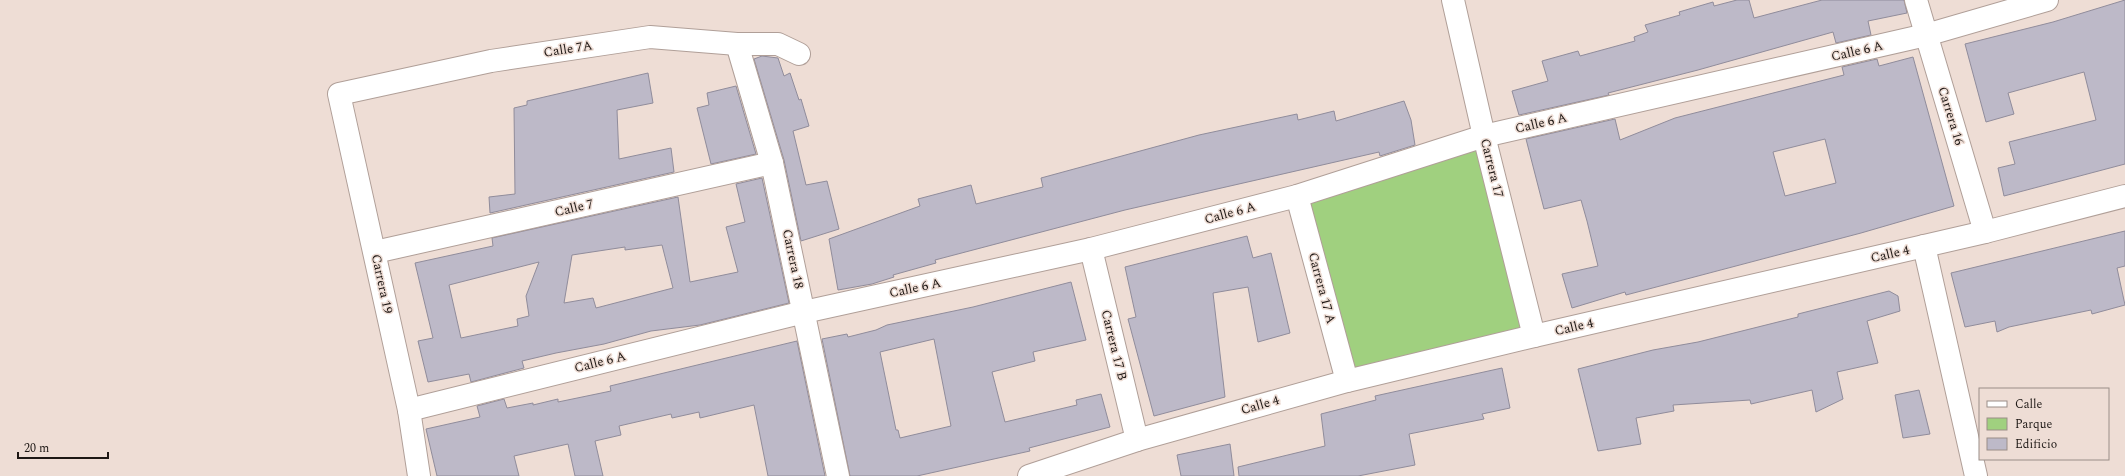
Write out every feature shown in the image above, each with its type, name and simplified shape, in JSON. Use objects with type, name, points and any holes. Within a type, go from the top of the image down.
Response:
[{"type":"street","name":"Carrera 17","points":[[1453,0],[1484,136],[1534,336]]},
{"type":"street","name":"Carrera 16","points":[[1916,0],[1985,232]]},
{"type":"street","name":"Calle 6 A","points":[[409,410],[804,312],[1091,249],[1296,196],[1484,136],[1926,35],[2047,0]]},
{"type":"street","name":"Calle 7A","points":[[338,94],[491,61],[650,37],[737,44],[778,44],[799,54]]},
{"type":"street","name":"Carrera 18","points":[[737,44],[772,163],[838,476]]},
{"type":"street","name":"Carrera 19","points":[[338,94],[375,252],[409,410],[419,476]]},
{"type":"street","name":"Calle 7","points":[[375,252],[772,163]]},
{"type":"street","name":"Carrera 17 A","points":[[1296,196],[1347,381]]},
{"type":"street","name":"Calle 4","points":[[1029,476],[1137,440],[1347,381],[1534,336],[1985,232],[2125,196]]},
{"type":"street","points":[[1924,246],[1976,476]]},
{"type":"street","name":"Carrera 17 B","points":[[1091,249],[1137,440]]},
{"type":"green space","points":[[1484,136],[1534,336],[1347,381],[1297,196]]},
{"type":"building","points":[[1737,0],[1749,0],[1754,18],[1822,0],[1904,0],[1907,13],[1868,21],[1871,35],[1836,43],[1833,32],[1698,70],[1608,93],[1609,95],[1519,115],[1512,91],[1548,81],[1542,61],[1578,51],[1580,56],[1635,41],[1634,37],[1648,32],[1645,25],[1680,15],[1679,12],[1713,2],[1714,6]]},
{"type":"building","points":[[2125,0],[2125,164],[2004,196],[1998,168],[2015,164],[2009,142],[2096,120],[2084,72],[2008,93],[2014,114],[1986,122],[1965,44],[2053,22]]},
{"type":"building","points":[[762,56],[778,58],[784,76],[790,73],[799,100],[801,99],[809,126],[793,131],[806,185],[827,181],[839,229],[801,241],[784,160],[754,59]]},
{"type":"building","points":[[1913,57],[1954,206],[1861,233],[1626,295],[1625,292],[1572,308],[1562,274],[1598,266],[1587,221],[1581,200],[1544,209],[1526,139],[1615,119],[1620,140],[1675,118],[1844,75],[1842,67],[1877,59],[1879,66]],"holes":[[[1825,139],[1836,183],[1785,196],[1773,152]]]},
{"type":"building","points":[[648,73],[653,103],[617,110],[619,159],[671,148],[674,172],[490,213],[489,197],[515,194],[514,108],[527,105],[527,101]]},
{"type":"building","points":[[736,86],[756,154],[711,164],[697,108],[709,105],[707,93]]},
{"type":"building","points":[[1404,101],[1411,120],[1415,145],[1380,156],[1379,152],[1125,210],[935,260],[936,263],[893,275],[894,277],[872,284],[838,290],[829,239],[920,206],[918,199],[971,185],[976,204],[1043,187],[1041,178],[1199,135],[1297,114],[1298,120],[1334,111],[1336,121]]},
{"type":"building","points":[[762,178],[789,303],[700,325],[651,331],[604,344],[522,361],[524,368],[471,382],[469,374],[428,382],[418,341],[433,338],[415,263],[493,246],[492,238],[678,197],[690,282],[738,272],[726,227],[745,222],[736,184]],"holes":[[[662,245],[673,288],[596,308],[593,298],[564,303],[572,255],[625,247],[625,250]],[[539,262],[526,296],[529,316],[517,319],[518,326],[461,338],[449,285]]]},
{"type":"building","points":[[2125,231],[2125,266],[2117,268],[2125,305],[2092,314],[2091,310],[2009,327],[1997,332],[1995,321],[1965,327],[1951,273]]},
{"type":"building","points":[[1247,236],[1253,258],[1271,253],[1290,333],[1258,342],[1248,287],[1213,293],[1225,397],[1154,416],[1128,319],[1136,317],[1125,267]]},
{"type":"building","points":[[1071,282],[1086,340],[1033,352],[1035,361],[992,372],[1005,422],[1077,405],[1076,400],[1101,394],[1110,427],[1029,448],[1030,451],[917,476],[850,476],[822,339],[847,334],[848,337],[876,330],[887,325],[973,307]],"holes":[[[934,339],[951,426],[900,438],[898,430],[896,430],[880,352]]]},
{"type":"building","points":[[1889,291],[1898,296],[1900,311],[1867,321],[1878,363],[1837,372],[1843,399],[1816,412],[1812,390],[1751,404],[1750,400],[1673,405],[1674,411],[1636,418],[1641,444],[1598,451],[1578,369],[1653,350],[1698,342],[1798,317],[1798,314]]},
{"type":"building","points":[[797,341],[825,476],[768,476],[754,405],[700,418],[699,412],[672,418],[671,414],[619,426],[621,435],[595,441],[603,476],[575,476],[568,444],[514,456],[519,476],[437,476],[426,429],[480,417],[477,406],[504,399],[507,408],[533,403],[533,405],[558,399],[558,402],[611,391],[610,386]]},
{"type":"building","points":[[1502,368],[1510,408],[1482,414],[1484,419],[1409,434],[1415,465],[1358,476],[1239,476],[1238,467],[1325,446],[1321,414],[1376,400],[1375,396]]},
{"type":"building","points":[[1919,390],[1930,434],[1903,438],[1895,395]]},
{"type":"building","points":[[1230,444],[1234,476],[1181,476],[1177,455]]}]
